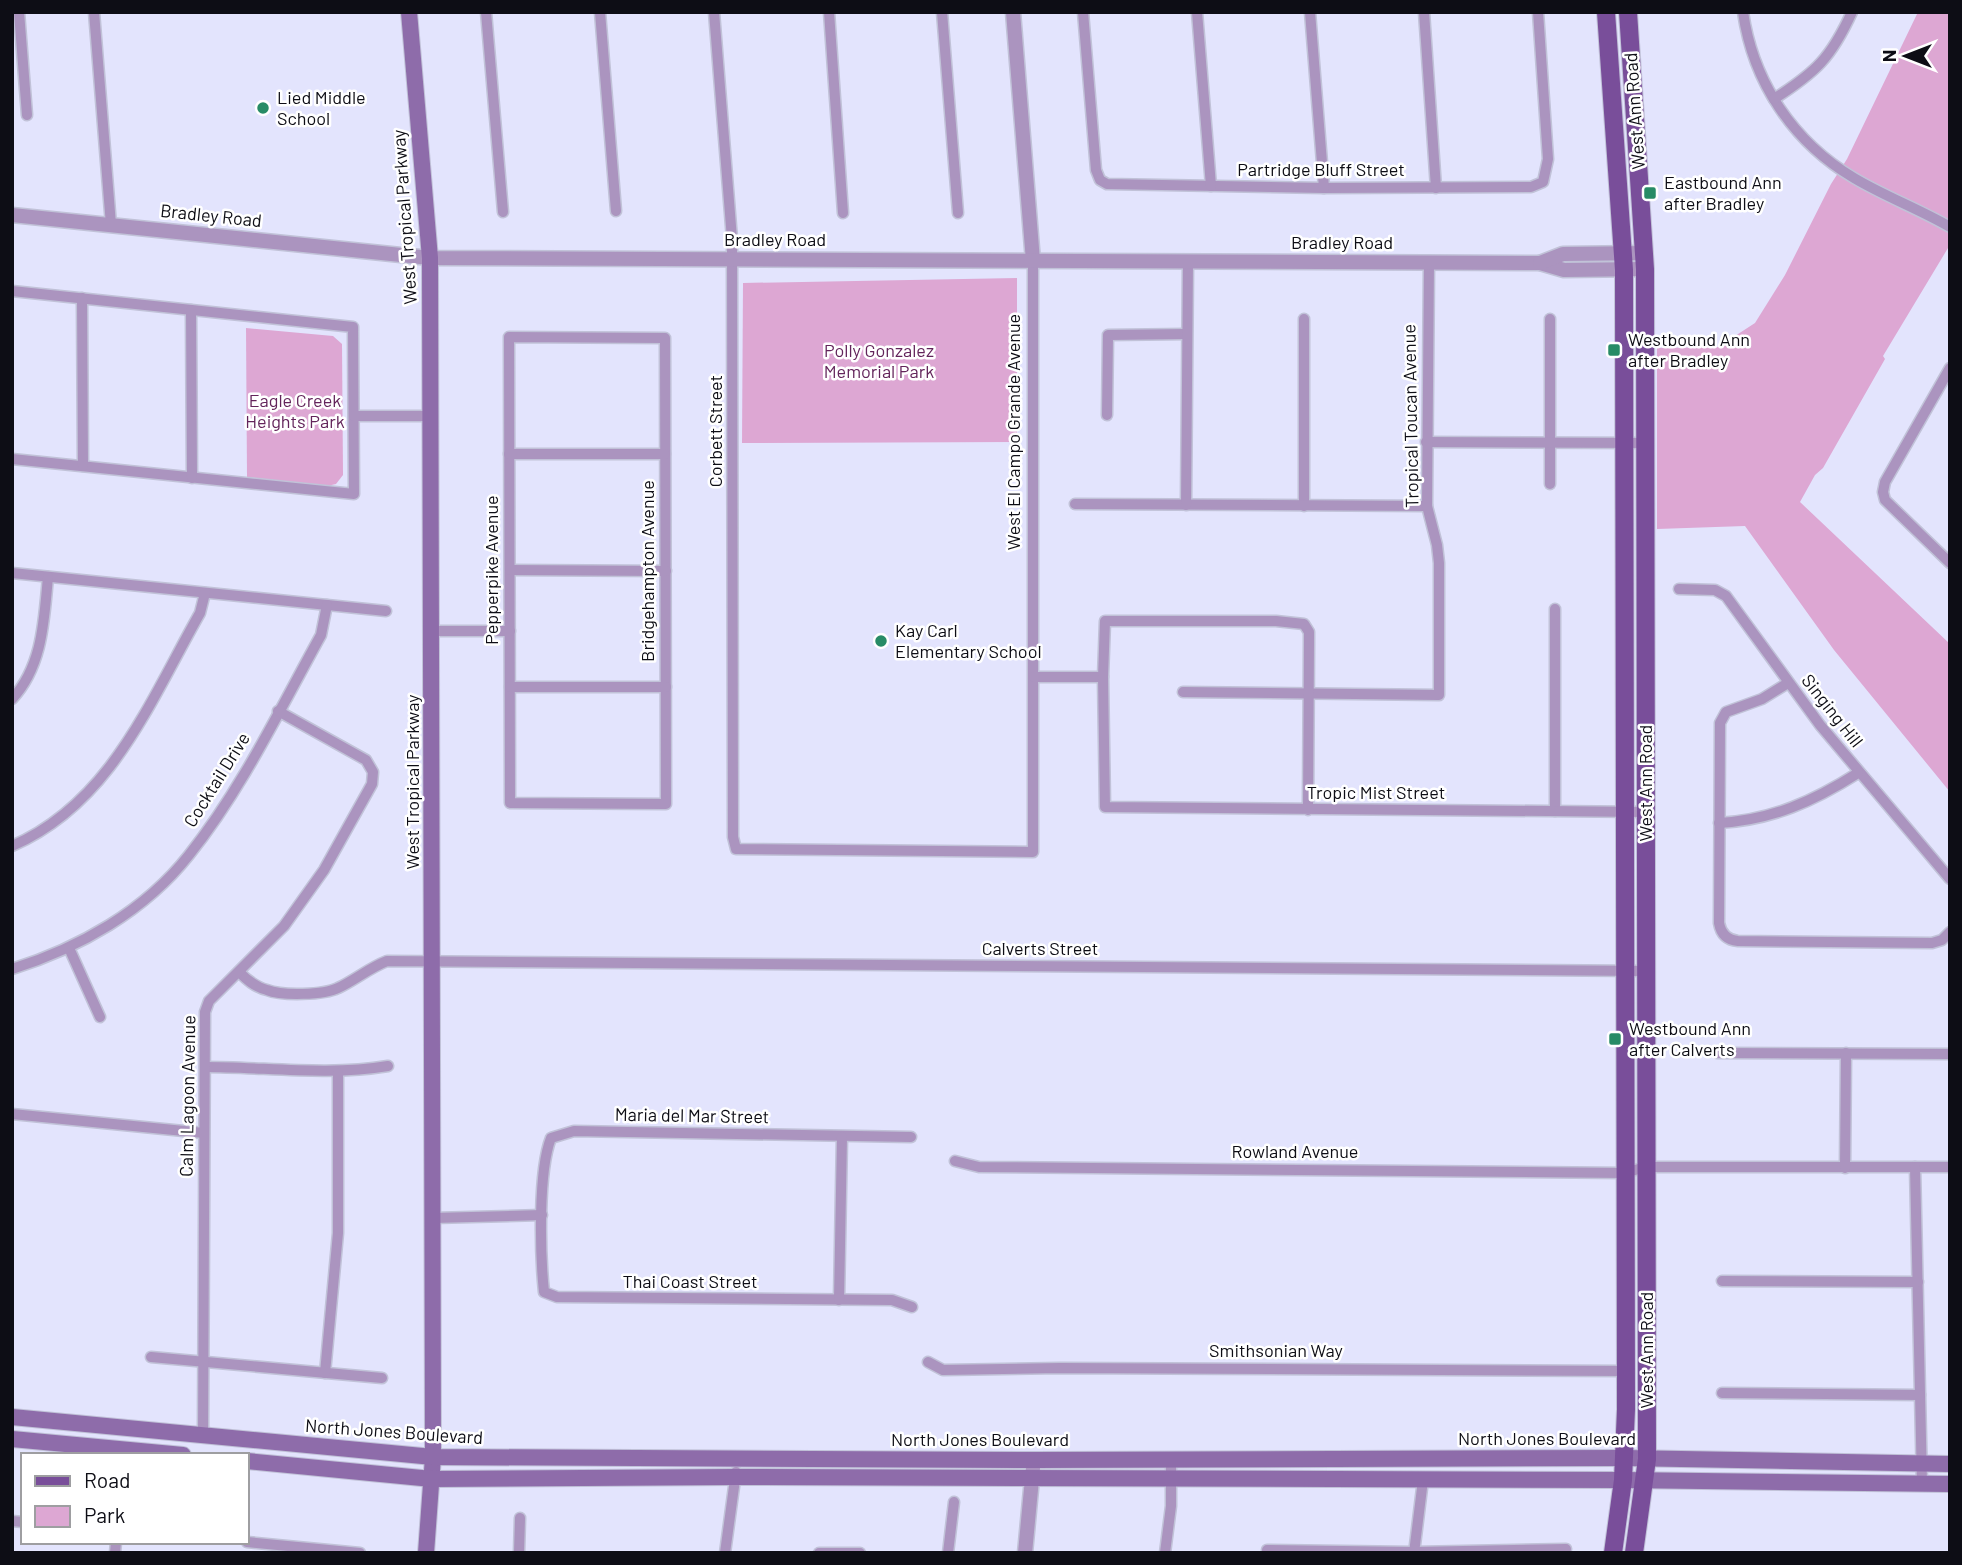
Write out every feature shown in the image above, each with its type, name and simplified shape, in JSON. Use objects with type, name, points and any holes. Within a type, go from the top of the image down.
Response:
[{"type":"main road","name":"West Tropical Parkway","points":[[409,12],[430,258],[433,1457],[425,1553]]},
{"type":"main road","name":"West Ann Road","points":[[1606,12],[1623,262],[1623,971],[1635,1170],[1647,1459],[1634,1553]]},
{"type":"main road","name":"West Ann Road","points":[[1612,1553],[1625,1458],[1626,1371],[1646,971],[1645,261],[1628,12]]},
{"type":"main road","name":"North Jones Boulevard","points":[[12,1417],[433,1457],[1034,1460],[1625,1458],[1950,1464]]},
{"type":"main road","points":[[12,1439],[143,1453]]},
{"type":"main road","points":[[248,1461],[432,1479],[735,1477],[1623,1480],[1950,1484]]},
{"type":"street","points":[[19,12],[27,115]]},
{"type":"street","points":[[94,12],[111,225]]},
{"type":"street","points":[[486,12],[503,212]]},
{"type":"street","points":[[600,12],[616,211]]},
{"type":"street","name":"Corbett Street","points":[[714,12],[732,259],[733,837],[736,849],[1034,852]]},
{"type":"street","points":[[829,12],[844,213]]},
{"type":"street","points":[[942,12],[958,213]]},
{"type":"street","name":"West El Campo Grande Avenue","points":[[1013,12],[1033,261],[1034,852]]},
{"type":"street","name":"Partridge Bluff Street","points":[[1083,12],[1096,170],[1100,180],[1116,186],[1324,188],[1531,187],[1543,182],[1548,159],[1538,12]]},
{"type":"street","points":[[1197,12],[1211,186]]},
{"type":"street","points":[[1310,12],[1324,188]]},
{"type":"street","points":[[1423,12],[1437,188]]},
{"type":"street","points":[[1743,12],[1754,58],[1774,99],[1806,141],[1832,164],[1950,227]]},
{"type":"street","points":[[1774,99],[1820,66],[1835,48],[1853,12]]},
{"type":"street","name":"Bradley Road","points":[[12,215],[430,258],[1540,262],[1563,270],[1645,261]]},
{"type":"street","points":[[1186,505],[1188,261]]},
{"type":"street","name":"Tropical Toucan Avenue","points":[[1309,694],[1439,695],[1439,563],[1427,506],[1429,262]]},
{"type":"street","points":[[12,291],[354,327],[354,494],[12,459]]},
{"type":"street","points":[[82,299],[83,466]]},
{"type":"street","points":[[191,310],[192,478]]},
{"type":"street","points":[[1304,319],[1304,506]]},
{"type":"street","points":[[1550,319],[1550,484]]},
{"type":"street","points":[[1107,415],[1108,335],[1186,334]]},
{"type":"street","name":"Bridgehampton Avenue","points":[[509,337],[665,338],[666,804]]},
{"type":"street","name":"Pepperpike Avenue","points":[[509,337],[510,803],[666,804]]},
{"type":"street","points":[[1950,368],[1885,482],[1883,492],[1885,500],[1950,563]]},
{"type":"street","points":[[354,416],[431,416]]},
{"type":"street","points":[[1426,442],[1646,443]]},
{"type":"street","points":[[509,454],[665,454]]},
{"type":"street","points":[[1075,504],[1427,506]]},
{"type":"street","points":[[510,570],[666,571]]},
{"type":"street","points":[[12,573],[386,611]]},
{"type":"street","points":[[12,699],[27,679],[36,659],[42,636],[48,577]]},
{"type":"street","name":"Singing Hill","points":[[1679,589],[1715,590],[1726,596],[1788,683],[1858,773],[1950,879]]},
{"type":"street","points":[[12,846],[67,813],[103,778],[122,753],[200,613],[205,593]]},
{"type":"street","name":"Cocktail Drive","points":[[12,969],[69,948],[120,918],[151,894],[188,857],[223,810],[321,635],[327,605]]},
{"type":"street","points":[[1555,609],[1555,811]]},
{"type":"street","points":[[1034,677],[1103,677],[1105,621],[1297,621],[1304,624],[1309,632],[1308,810]]},
{"type":"street","points":[[432,631],[510,631]]},
{"type":"street","name":"Tropic Mist Street","points":[[1103,677],[1105,807],[1646,812]]},
{"type":"street","points":[[1788,683],[1762,699],[1730,710],[1721,719],[1719,923],[1724,936],[1738,941],[1932,943],[1942,940],[1950,932]]},
{"type":"street","points":[[510,687],[666,687]]},
{"type":"street","points":[[1183,692],[1309,694]]},
{"type":"street","name":"Calm Lagoon Avenue","points":[[203,1436],[205,1012],[209,1001],[284,926],[324,870],[372,784],[373,772],[366,761],[278,711]]},
{"type":"street","points":[[1719,822],[1745,821],[1786,811],[1819,797],[1858,773]]},
{"type":"street","points":[[69,948],[100,1017]]},
{"type":"street","name":"Calverts Street","points":[[239,972],[250,982],[268,991],[315,993],[336,990],[372,967],[387,961],[1646,971]]},
{"type":"street","points":[[1717,1053],[1950,1054]]},
{"type":"street","points":[[1845,1168],[1846,1054]]},
{"type":"street","points":[[205,1067],[338,1073],[388,1066]]},
{"type":"street","points":[[325,1373],[338,1233],[338,1073]]},
{"type":"street","points":[[12,1115],[204,1133]]},
{"type":"street","name":"Maria del Mar Street","points":[[542,1215],[546,1150],[551,1138],[574,1131],[911,1137]]},
{"type":"street","points":[[839,1300],[842,1137]]},
{"type":"street","name":"Rowland Avenue","points":[[955,1161],[979,1167],[1635,1170],[1950,1167]]},
{"type":"street","points":[[1914,1167],[1922,1484]]},
{"type":"street","points":[[433,1218],[542,1215]]},
{"type":"street","name":"Thai Coast Street","points":[[542,1215],[544,1292],[557,1297],[892,1300],[912,1307]]},
{"type":"street","points":[[1722,1281],[1917,1282]]},
{"type":"street","points":[[151,1357],[382,1378]]},
{"type":"street","name":"Smithsonian Way","points":[[928,1362],[943,1370],[1060,1368],[1626,1371]]},
{"type":"street","points":[[1722,1394],[1920,1395]]},
{"type":"street","points":[[123,1452],[125,1428]]},
{"type":"street","points":[[725,1553],[738,1459]]},
{"type":"street","points":[[1025,1553],[1034,1460]]},
{"type":"street","points":[[1165,1553],[1171,1506],[1171,1460]]},
{"type":"street","points":[[1414,1553],[1423,1480]]},
{"type":"street","points":[[948,1553],[954,1502]]},
{"type":"street","points":[[519,1553],[520,1518]]},
{"type":"street","points":[[248,1542],[360,1553]]},
{"type":"street","points":[[1267,1550],[1414,1553],[1566,1549]]},
{"type":"street","points":[[819,1553],[860,1553]]},
{"type":"green space","points":[[1918,12],[1950,12],[1948,248],[1883,356],[1885,359],[1823,468],[1815,475],[1800,502],[1950,644],[1950,792],[1834,650],[1745,526],[1657,529],[1657,348],[1718,347],[1755,323],[1785,275],[1831,184],[1847,159]]},
{"type":"green space","name":"Polly Gonzalez Memorial Park","points":[[1017,278],[1017,442],[742,443],[743,283]]},
{"type":"green space","name":"Eagle Creek Heights Park","points":[[246,328],[333,336],[342,344],[343,475],[336,484],[327,486],[247,477]]},
{"type":"place","name":"Lied Middle School","points":[[263,108]]},
{"type":"place","name":"Eastbound Ann after Bradley","points":[[1650,193]]},
{"type":"place","name":"Westbound Ann after Bradley","points":[[1614,350]]},
{"type":"place","name":"Kay Carl Elementary School","points":[[881,641]]},
{"type":"place","name":"Westbound Ann after Calverts","points":[[1615,1039]]}]
